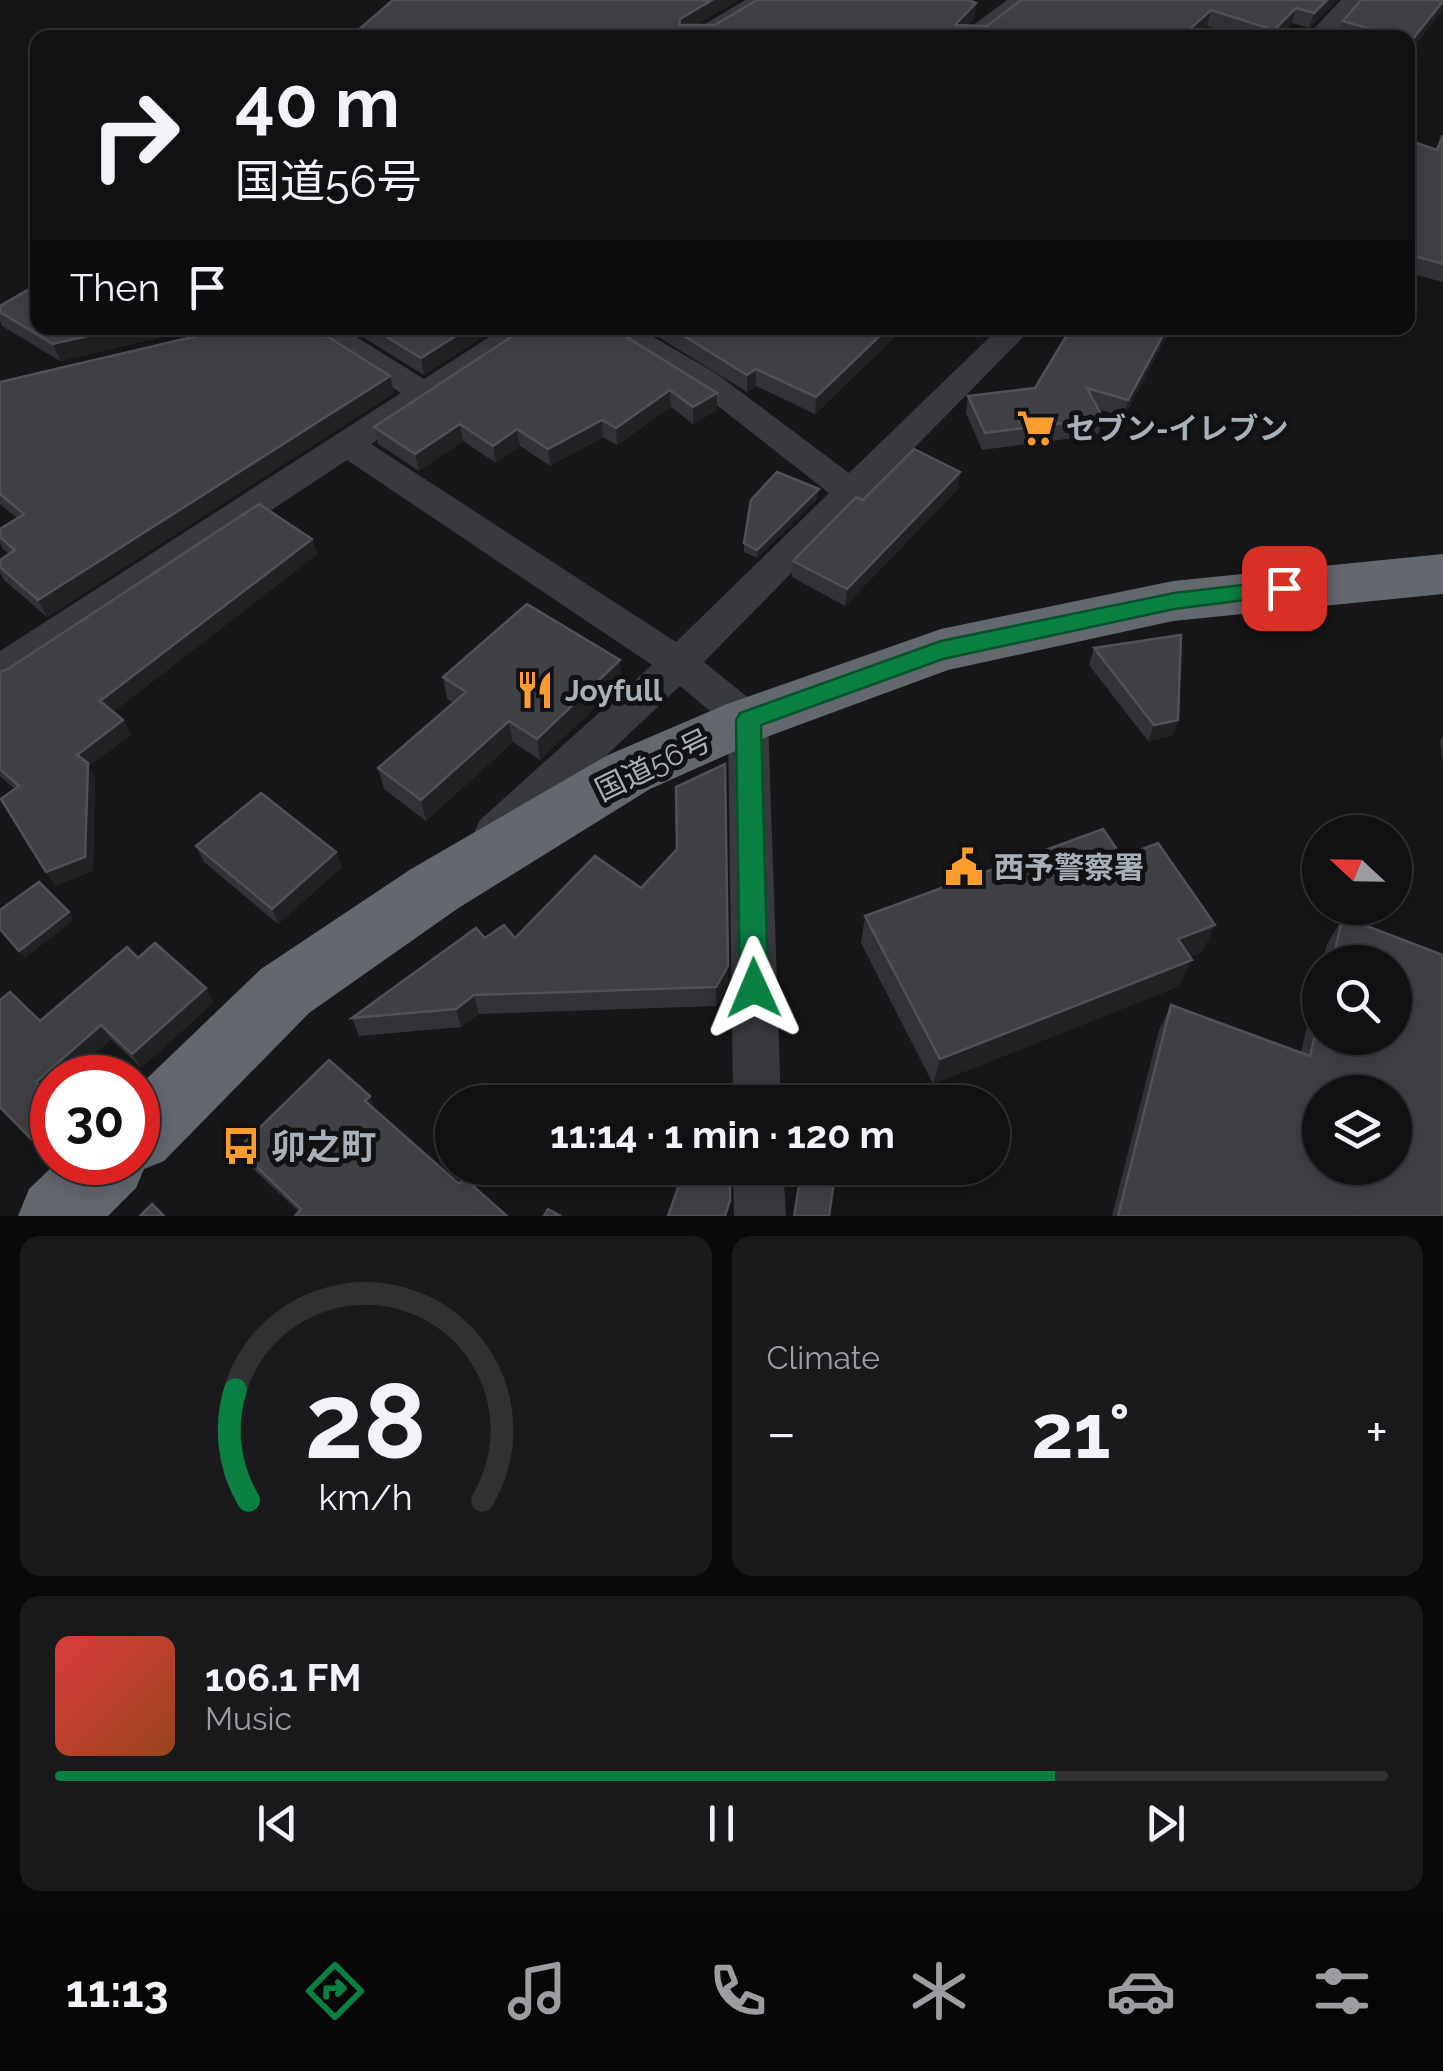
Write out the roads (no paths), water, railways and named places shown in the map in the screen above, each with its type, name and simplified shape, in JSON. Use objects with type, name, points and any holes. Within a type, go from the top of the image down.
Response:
[{"type":"highway","name":"国道56号","points":[[160,1114],[286,991],[434,889],[629,772],[748,720],[941,650],[1134,609],[1376,578],[1443,574]]},
{"type":"highway","points":[[56,1216],[87,1185]]},
{"type":"street","points":[[709,30],[763,0]]},
{"type":"street","points":[[980,30],[1022,0]]},
{"type":"street","points":[[1325,30],[1354,0]]},
{"type":"street","points":[[967,6],[1000,17]]},
{"type":"street","points":[[333,335],[423,394]]},
{"type":"street","points":[[0,670],[513,335]]},
{"type":"street","points":[[628,335],[706,382],[848,490]]},
{"type":"street","points":[[434,889],[678,663],[848,490],[1009,335]]},
{"type":"street","points":[[347,444],[678,663],[748,720],[757,1085]]},
{"type":"street","points":[[759,1185],[760,1216]]},
{"type":"place","name":"セブン-イレブン","points":[[1036,428]]},
{"type":"place","name":"Joyfull","points":[[535,690]]},
{"type":"place","name":"西予警察署","points":[[964,867]]},
{"type":"place","name":"卯之町","points":[[241,1146]]}]
